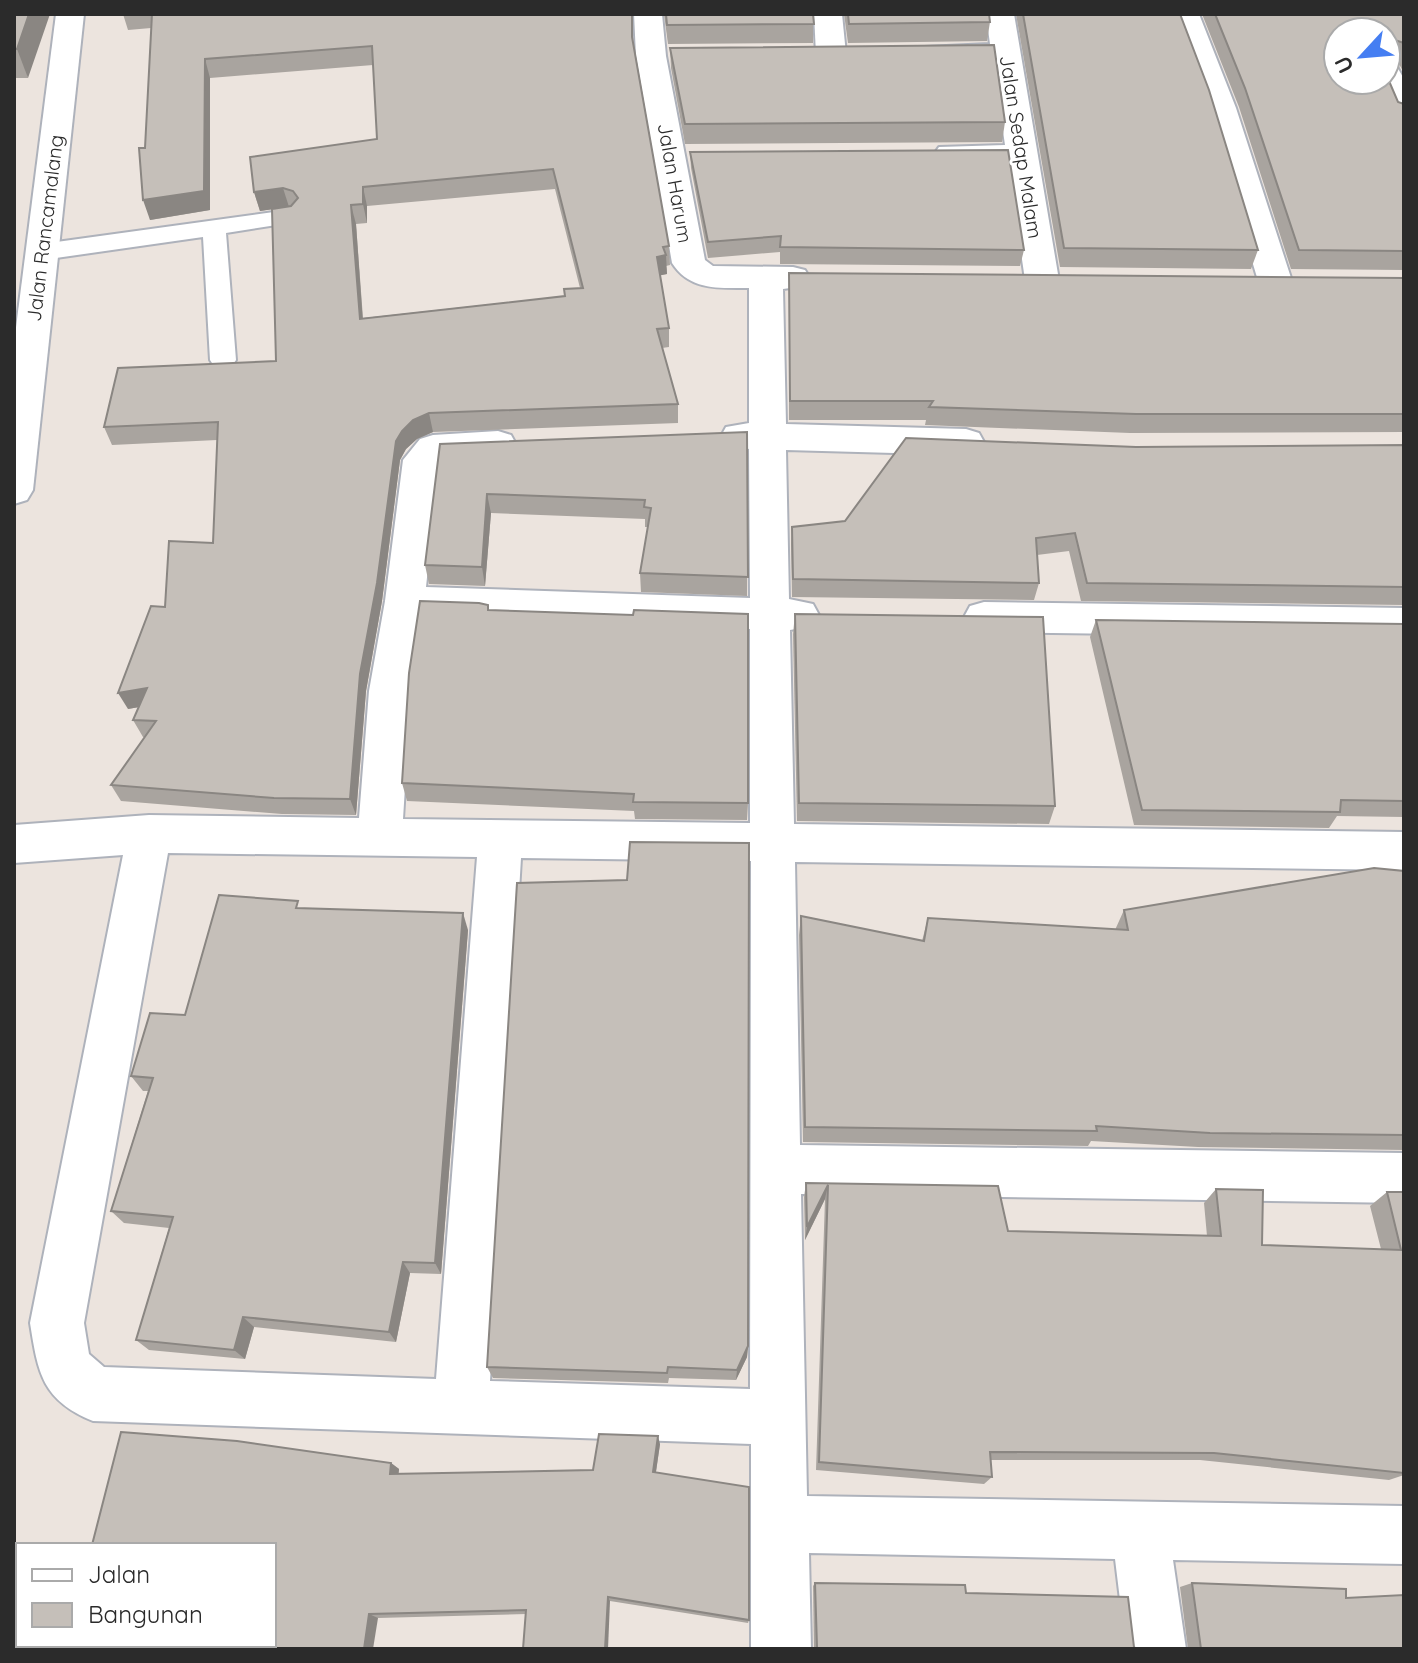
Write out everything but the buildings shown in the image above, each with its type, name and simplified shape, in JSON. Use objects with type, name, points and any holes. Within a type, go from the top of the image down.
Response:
[{"type":"street","name":"Jalan Rancamalang","points":[[14,490],[54,250],[70,14]]},
{"type":"street","name":"Jalan Harum","points":[[648,14],[666,56],[671,156],[689,263],[699,273],[711,277],[827,278]]},
{"type":"street","points":[[828,14],[831,54]]},
{"type":"street","name":"Jalan Sedap Malam","points":[[1000,14],[1042,280]]},
{"type":"street","points":[[1185,14],[1221,108],[1276,284]]},
{"type":"street","points":[[910,54],[1006,53]]},
{"type":"street","points":[[801,55],[863,54]]},
{"type":"street","points":[[926,155],[1022,154]]},
{"type":"street","points":[[671,156],[703,156]]},
{"type":"street","points":[[766,278],[781,1649]]},
{"type":"street","points":[[706,438],[767,435],[1004,444]]},
{"type":"street","points":[[378,837],[385,794],[390,691],[405,601],[421,460],[433,448],[452,445],[536,444]]},
{"type":"street","points":[[405,601],[833,615]]},
{"type":"street","points":[[944,617],[1404,623]]},
{"type":"street","points":[[149,834],[57,1323],[64,1368],[93,1394],[738,1417],[778,1415]]},
{"type":"street","points":[[17,844],[149,834],[1404,851]]},
{"type":"street","points":[[461,1407],[500,839]]},
{"type":"street","points":[[775,1169],[1404,1178]]},
{"type":"street","points":[[779,1524],[1404,1535]]},
{"type":"street","points":[[1140,1530],[1156,1649]]},
{"type":"lane","points":[[54,250],[288,217]]},
{"type":"lane","points":[[214,228],[223,360]]}]
